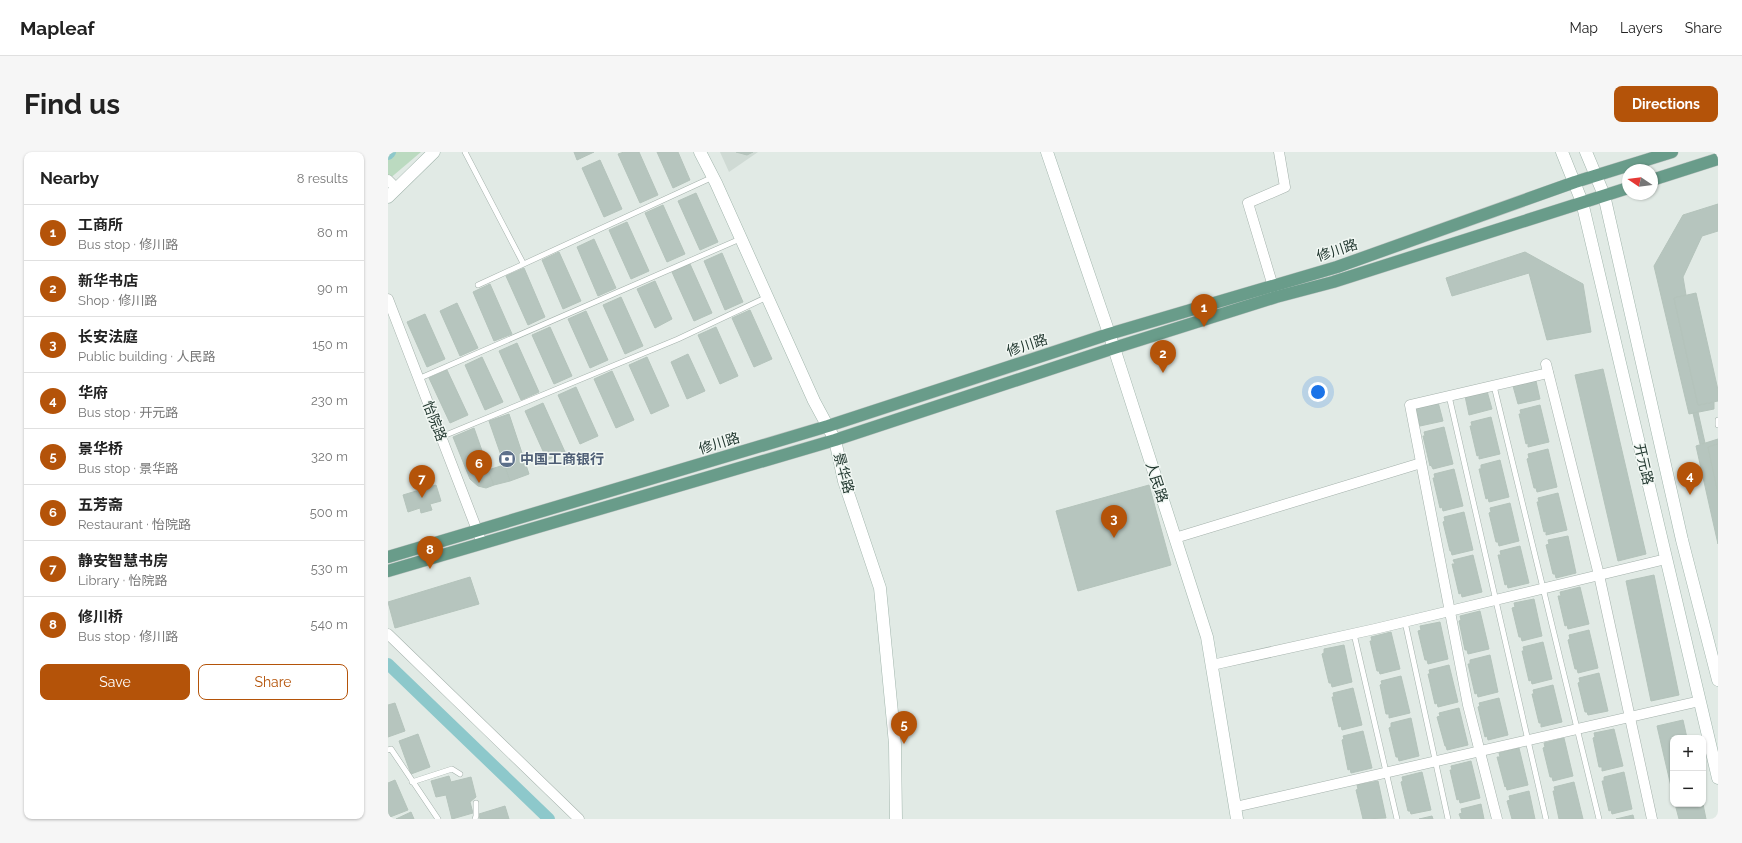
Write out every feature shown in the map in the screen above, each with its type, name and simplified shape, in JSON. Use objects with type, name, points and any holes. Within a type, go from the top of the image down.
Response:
[{"type":"main road","name":"修川路","points":[[388,571],[835,440],[1114,348],[1575,182],[1672,152]]},
{"type":"main road","points":[[1658,178],[1718,159]]},
{"type":"main road","name":"修川路","points":[[388,557],[477,532],[828,426],[1109,334],[1275,291],[1333,282],[1622,190]]},
{"type":"street","points":[[388,180],[392,193],[434,152]]},
{"type":"street","name":"景华路","points":[[700,152],[713,177],[814,401],[835,440],[844,481],[880,588],[895,744],[896,819]]},
{"type":"street","name":"人民路","points":[[1047,152],[1114,348],[1207,637],[1237,819]]},
{"type":"street","points":[[1275,291],[1248,203],[1285,187],[1279,152]]},
{"type":"street","name":"开元路","points":[[1562,152],[1582,202],[1718,778]]},
{"type":"street","name":"开元路","points":[[1586,152],[1604,195],[1679,525],[1718,680]]},
{"type":"street","name":"怡院路","points":[[388,299],[482,543]]},
{"type":"street","points":[[1497,819],[1468,706],[1410,405],[1494,386],[1547,369],[1600,575],[1652,819]]},
{"type":"street","points":[[1175,538],[1421,463]]},
{"type":"street","points":[[1212,665],[1354,634],[1666,559]]},
{"type":"street","points":[[388,634],[578,819]]},
{"type":"street","points":[[1235,806],[1700,701]]},
{"type":"lane","points":[[465,152],[523,263]]},
{"type":"lane","points":[[478,284],[713,177]]},
{"type":"lane","points":[[418,379],[741,239]]},
{"type":"lane","points":[[441,437],[678,339],[767,297]]},
{"type":"lane","points":[[1494,386],[1599,819]]},
{"type":"lane","points":[[1449,396],[1546,819]]},
{"type":"lane","points":[[1718,420],[1718,425]]},
{"type":"lane","points":[[1405,622],[1448,819]]},
{"type":"lane","points":[[1354,634],[1397,819]]},
{"type":"lane","points":[[388,750],[391,749],[438,819]]},
{"type":"lane","points":[[412,782],[452,770],[460,774]]},
{"type":"lane","points":[[474,819],[476,816],[476,803]]},
{"type":"shaded area","points":[[720,152],[758,152],[729,172]]},
{"type":"green space","points":[[388,152],[421,152],[388,180]]},
{"type":"building","points":[[574,152],[594,152],[577,160]]},
{"type":"building","points":[[624,152],[639,152],[658,195],[640,203],[618,154]]},
{"type":"building","points":[[657,152],[678,152],[690,180],[673,188]]},
{"type":"building","points":[[736,152],[753,152],[747,155]]},
{"type":"building","points":[[600,160],[622,209],[604,217],[582,168]]},
{"type":"building","points":[[696,193],[718,242],[700,250],[678,201]]},
{"type":"building","points":[[1718,204],[1718,231],[1702,236],[1683,277],[1686,295],[1674,298],[1698,405],[1714,402],[1714,409],[1689,414],[1654,266],[1683,215]]},
{"type":"building","points":[[663,205],[685,254],[667,262],[645,213]]},
{"type":"building","points":[[627,222],[649,271],[631,279],[609,230]]},
{"type":"building","points":[[594,239],[616,288],[598,296],[577,247]]},
{"type":"building","points":[[559,252],[581,301],[563,309],[542,260]]},
{"type":"building","points":[[1525,252],[1583,284],[1591,332],[1547,340],[1529,273],[1452,296],[1446,278]]},
{"type":"building","points":[[722,253],[743,302],[725,310],[704,261]]},
{"type":"building","points":[[690,264],[712,313],[694,321],[672,272]]},
{"type":"building","points":[[524,268],[545,317],[528,325],[506,276]]},
{"type":"building","points":[[655,281],[672,319],[655,328],[637,289]]},
{"type":"building","points":[[490,284],[512,334],[494,341],[473,292]]},
{"type":"building","points":[[1696,293],[1718,390],[1718,401],[1698,405],[1674,298]]},
{"type":"building","points":[[621,297],[643,346],[625,354],[603,305]]},
{"type":"building","points":[[457,303],[478,348],[460,356],[440,311]]},
{"type":"building","points":[[750,310],[772,359],[754,367],[732,318]]},
{"type":"building","points":[[586,311],[608,360],[590,368],[568,319]]},
{"type":"building","points":[[425,314],[445,359],[427,367],[407,322]]},
{"type":"building","points":[[550,327],[572,376],[554,384],[532,335]]},
{"type":"building","points":[[716,327],[738,376],[720,384],[698,335]]},
{"type":"building","points":[[517,343],[539,392],[521,400],[499,351]]},
{"type":"building","points":[[688,354],[705,391],[687,399],[671,362]]},
{"type":"building","points":[[482,357],[503,402],[485,410],[465,365]]},
{"type":"building","points":[[647,357],[669,406],[651,414],[629,365]]},
{"type":"building","points":[[1603,369],[1646,554],[1618,561],[1575,375]]},
{"type":"building","points":[[447,370],[468,415],[450,423],[429,378]]},
{"type":"building","points":[[612,371],[634,420],[616,428],[594,379]]},
{"type":"building","points":[[1536,381],[1540,399],[1518,404],[1513,386]]},
{"type":"building","points":[[576,387],[598,436],[580,444],[558,395]]},
{"type":"building","points":[[1487,391],[1492,409],[1469,415],[1465,396]]},
{"type":"building","points":[[1438,402],[1443,421],[1420,426],[1416,408]]},
{"type":"building","points":[[543,403],[565,452],[547,460],[525,411]]},
{"type":"building","points":[[1540,405],[1549,442],[1528,447],[1519,414],[1521,414],[1520,410]]},
{"type":"building","points":[[1698,412],[1705,443],[1700,444],[1693,413]]},
{"type":"building","points":[[509,414],[529,474],[510,481],[489,421]]},
{"type":"building","points":[[1491,417],[1500,454],[1479,459],[1470,426],[1472,426],[1471,422]]},
{"type":"building","points":[[1444,427],[1453,464],[1433,469],[1431,465],[1430,466],[1423,436],[1425,436],[1424,432]]},
{"type":"building","points":[[474,428],[494,485],[486,488],[478,486],[470,479],[453,437]]},
{"type":"building","points":[[1718,439],[1718,444],[1708,447],[1718,493],[1718,544],[1696,446]]},
{"type":"building","points":[[1718,444],[1718,493],[1708,447]]},
{"type":"building","points":[[1548,449],[1557,487],[1537,492],[1536,488],[1534,488],[1527,459],[1529,458],[1528,454]]},
{"type":"building","points":[[1500,460],[1509,497],[1489,502],[1488,498],[1486,499],[1479,469],[1481,469],[1481,465]]},
{"type":"building","points":[[504,465],[510,481],[494,485],[488,470]]},
{"type":"building","points":[[1454,469],[1463,506],[1443,511],[1442,507],[1440,508],[1433,478],[1435,478],[1434,474]]},
{"type":"building","points":[[436,485],[441,501],[430,504],[432,510],[421,513],[420,508],[408,512],[403,495]]},
{"type":"building","points":[[1149,485],[1171,565],[1078,591],[1056,511]]},
{"type":"building","points":[[1558,493],[1567,530],[1546,535],[1537,502],[1539,502],[1538,498]]},
{"type":"building","points":[[1510,503],[1519,541],[1499,546],[1498,542],[1496,542],[1489,513],[1491,512],[1490,508]]},
{"type":"building","points":[[1464,512],[1473,550],[1452,555],[1443,522],[1445,521],[1444,517]]},
{"type":"building","points":[[1568,536],[1576,573],[1556,578],[1555,574],[1553,574],[1546,545],[1549,544],[1548,540]]},
{"type":"building","points":[[1520,546],[1529,583],[1508,588],[1507,584],[1505,585],[1498,555],[1501,555],[1500,551]]},
{"type":"building","points":[[1473,555],[1482,592],[1462,597],[1461,593],[1459,594],[1452,564],[1455,564],[1453,560]]},
{"type":"building","points":[[1654,575],[1679,695],[1651,701],[1626,581]]},
{"type":"building","points":[[470,577],[479,604],[395,628],[388,602]]},
{"type":"building","points":[[1580,587],[1589,624],[1568,629],[1567,625],[1565,626],[1558,596],[1561,596],[1560,592]]},
{"type":"building","points":[[1534,599],[1542,636],[1522,641],[1521,637],[1519,637],[1512,608],[1515,607],[1514,603]]},
{"type":"building","points":[[1480,611],[1489,649],[1468,654],[1467,650],[1465,650],[1459,621],[1461,620],[1460,616]]},
{"type":"building","points":[[1440,622],[1448,659],[1428,664],[1427,660],[1425,660],[1418,631],[1421,630],[1420,626]]},
{"type":"building","points":[[1589,630],[1598,668],[1578,673],[1577,669],[1575,669],[1568,640],[1570,639],[1569,635]]},
{"type":"building","points":[[1391,632],[1400,669],[1380,674],[1379,671],[1377,671],[1370,641],[1372,641],[1371,637]]},
{"type":"building","points":[[1543,642],[1552,679],[1532,684],[1531,680],[1529,681],[1522,651],[1524,651],[1523,647]]},
{"type":"building","points":[[1344,645],[1352,682],[1332,687],[1331,683],[1329,683],[1322,654],[1324,653],[1324,649]]},
{"type":"building","points":[[1490,655],[1498,692],[1478,697],[1477,693],[1475,694],[1468,664],[1470,664],[1470,660]]},
{"type":"building","points":[[1449,665],[1458,702],[1438,707],[1437,703],[1435,704],[1428,674],[1430,674],[1429,670]]},
{"type":"building","points":[[1599,673],[1608,711],[1588,715],[1587,712],[1585,712],[1578,683],[1580,682],[1579,678]]},
{"type":"building","points":[[1401,676],[1410,713],[1389,718],[1389,714],[1386,714],[1380,685],[1382,684],[1381,681]]},
{"type":"building","points":[[1553,685],[1562,722],[1541,727],[1532,694],[1534,694],[1533,690]]},
{"type":"building","points":[[1353,688],[1362,725],[1342,730],[1341,726],[1339,727],[1332,697],[1334,697],[1333,693]]},
{"type":"building","points":[[1499,698],[1508,735],[1488,740],[1487,736],[1485,737],[1478,707],[1480,706],[1479,703]]},
{"type":"building","points":[[395,703],[405,731],[388,737],[388,705]]},
{"type":"building","points":[[1459,708],[1468,745],[1447,750],[1437,717],[1440,716],[1439,713]]},
{"type":"building","points":[[1411,718],[1419,756],[1399,761],[1398,757],[1396,757],[1389,728],[1391,727],[1391,723]]},
{"type":"building","points":[[1683,720],[1686,735],[1670,735],[1670,782],[1657,726]]},
{"type":"building","points":[[1614,729],[1623,766],[1602,771],[1602,767],[1599,767],[1593,738],[1595,737],[1594,733]]},
{"type":"building","points":[[1363,731],[1372,768],[1351,773],[1350,769],[1348,770],[1342,740],[1344,739],[1343,736]]},
{"type":"building","points":[[418,734],[430,767],[411,774],[399,741]]},
{"type":"building","points":[[1564,738],[1573,776],[1553,781],[1552,777],[1550,777],[1543,748],[1545,747],[1544,743]]},
{"type":"building","points":[[1519,748],[1528,785],[1507,790],[1497,757],[1500,757],[1499,753]]},
{"type":"building","points":[[1471,761],[1480,798],[1460,803],[1459,799],[1457,800],[1450,770],[1452,770],[1451,766]]},
{"type":"building","points":[[1422,772],[1431,810],[1411,814],[1410,811],[1408,811],[1401,782],[1403,781],[1402,777]]},
{"type":"building","points":[[1624,772],[1632,809],[1612,814],[1611,810],[1609,811],[1602,781],[1604,781],[1604,777]]},
{"type":"building","points":[[449,776],[451,782],[471,777],[476,797],[470,802],[473,813],[452,819],[446,795],[436,797],[431,781]]},
{"type":"building","points":[[395,780],[408,810],[390,817],[388,813],[388,783]]},
{"type":"building","points":[[1378,781],[1386,818],[1363,819],[1356,790],[1358,789],[1357,785]]},
{"type":"building","points":[[1574,782],[1583,819],[1559,819],[1553,791],[1555,791],[1554,787]]},
{"type":"building","points":[[1529,791],[1535,819],[1512,819],[1507,801],[1510,800],[1509,796]]},
{"type":"building","points":[[1481,804],[1484,819],[1461,819],[1459,814],[1462,813],[1461,809]]},
{"type":"building","points":[[505,806],[509,819],[480,819],[479,814]]},
{"type":"building","points":[[1676,807],[1704,807],[1706,819],[1679,819]]},
{"type":"building","points":[[411,812],[414,819],[396,819]]},
{"type":"building","points":[[1633,815],[1634,819],[1616,819]]},
{"type":"building","points":[[1432,816],[1433,819],[1419,819]]},
{"type":"waterway","points":[[388,664],[549,819]]},
{"type":"place","name":"工商所","points":[[1204,327]]},
{"type":"place","name":"新华书店","points":[[1163,373]]},
{"type":"place","name":"中国工商银行","points":[[507,459]]},
{"type":"place","name":"五芳斋","points":[[479,483]]},
{"type":"place","name":"华府","points":[[1690,495]]},
{"type":"place","name":"静安智慧书房","points":[[422,498]]},
{"type":"place","name":"长安法庭","points":[[1114,538]]},
{"type":"place","name":"修川桥","points":[[430,569]]},
{"type":"place","name":"景华桥","points":[[904,744]]}]
